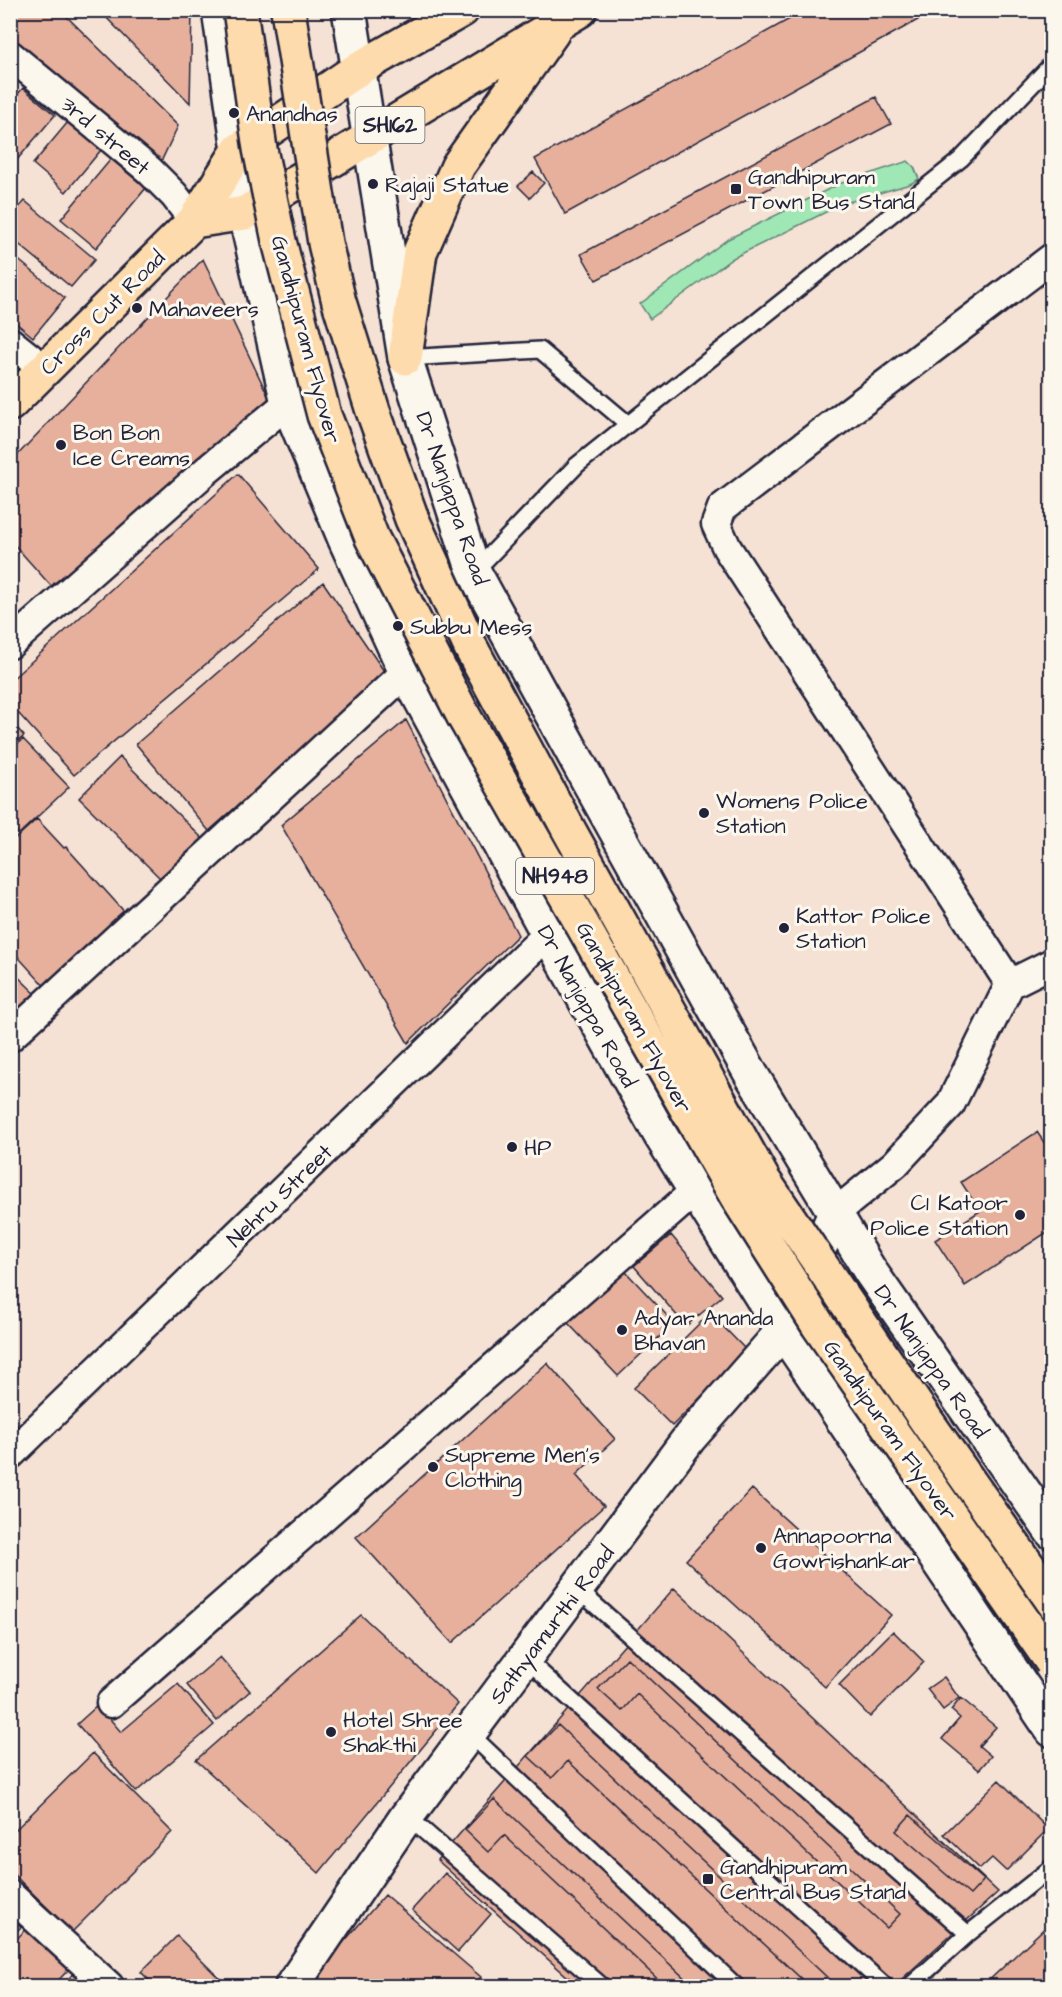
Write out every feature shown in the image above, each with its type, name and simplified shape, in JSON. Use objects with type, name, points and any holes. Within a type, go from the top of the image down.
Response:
[{"type":"main road","name":"Gandhipuram Flyover","points":[[240,10],[260,149],[279,241],[324,415],[372,538],[463,715],[737,1197],[818,1324],[1052,1662]]},
{"type":"main road","name":"Gandhipuram Flyover","points":[[288,10],[325,243],[339,302],[373,411],[412,519],[471,648],[570,832],[764,1181],[926,1420],[1052,1600]]},
{"type":"main road","name":"SH162","points":[[194,221],[239,150],[358,69],[462,10]]},
{"type":"main road","name":"SH162","points":[[194,221],[245,213],[569,16]]},
{"type":"main road","points":[[405,358],[420,252],[458,166],[569,16]]},
{"type":"main road","name":"Cross Cut Road","points":[[10,404],[194,221]]},
{"type":"street","name":"Dr Nanjappa Road","points":[[219,10],[239,150],[245,213],[288,403],[344,537],[405,672],[661,1136],[783,1331],[1052,1730]]},
{"type":"street","name":"Dr Nanjappa Road","points":[[348,10],[405,358],[474,572],[751,1074],[870,1271],[1052,1532]]},
{"type":"street","name":"3rd street","points":[[10,55],[149,170],[174,195],[194,221]]},
{"type":"street","points":[[1010,984],[734,558],[716,524],[722,508],[1052,258]]},
{"type":"street","points":[[10,342],[45,370]]},
{"type":"street","points":[[10,644],[206,471],[288,403]]},
{"type":"street","points":[[10,1037],[405,672]]},
{"type":"street","name":"Nehru Street","points":[[10,1455],[548,934]]},
{"type":"street","points":[[835,1213],[895,1164],[950,1105],[1010,984],[1052,963]]},
{"type":"street","points":[[111,1702],[695,1191]]},
{"type":"street","name":"Sathyamurthi Road","points":[[292,1986],[407,1816],[690,1437],[783,1331],[835,1213]]},
{"type":"street","points":[[10,1895],[109,1986]]},
{"type":"lane","points":[[474,572],[577,465],[961,159],[1052,64]]},
{"type":"lane","points":[[405,358],[540,350],[628,424]]},
{"type":"lane","points":[[577,1589],[968,1934]]},
{"type":"lane","points":[[525,1658],[885,1986]]},
{"type":"lane","points":[[469,1733],[736,1986]]},
{"type":"lane","points":[[407,1816],[602,1986]]},
{"type":"lane","points":[[910,1986],[968,1934],[1052,1867]]},
{"type":"green space","points":[[908,161],[914,167],[919,179],[910,184],[842,204],[733,258],[650,319],[640,304],[728,239],[839,184]]},
{"type":"building","points":[[10,10],[60,10],[178,126],[158,168],[10,48]]},
{"type":"building","points":[[99,10],[192,10],[190,103]]},
{"type":"building","points":[[806,10],[936,10],[565,214],[535,159]]},
{"type":"building","points":[[23,88],[55,115],[16,161],[10,157],[10,103]]},
{"type":"building","name":"Gandhipuram Town Bus Stand","points":[[876,97],[891,124],[596,280],[581,254]]},
{"type":"building","points":[[68,122],[101,150],[66,192],[33,164]]},
{"type":"building","points":[[111,159],[146,188],[96,248],[61,219]]},
{"type":"building","points":[[533,172],[544,183],[530,198],[518,186]]},
{"type":"building","points":[[25,201],[95,259],[71,287],[10,237],[10,217]]},
{"type":"building","points":[[10,253],[65,298],[33,337],[10,318]]},
{"type":"building","points":[[203,259],[272,404],[51,586],[10,540],[10,463]]},
{"type":"building","points":[[238,474],[319,569],[74,775],[10,704],[10,681]]},
{"type":"building","points":[[323,582],[386,674],[209,831],[136,744]]},
{"type":"building","points":[[10,720],[24,736],[10,748]]},
{"type":"building","points":[[406,720],[518,935],[408,1043],[281,825]]},
{"type":"building","points":[[23,739],[69,787],[19,834],[10,826],[10,751]]},
{"type":"building","points":[[120,757],[203,839],[162,880],[79,798]]},
{"type":"building","points":[[37,819],[64,848],[66,847],[130,918],[49,991],[10,948],[10,832],[16,838]]},
{"type":"building","points":[[10,969],[44,1002],[10,1031]]},
{"type":"building","points":[[1037,1132],[1052,1154],[1052,1205],[1047,1208],[1052,1214],[1052,1229],[965,1286],[935,1240],[980,1211],[961,1182]]},
{"type":"building","points":[[671,1235],[722,1296],[686,1326],[634,1266]]},
{"type":"building","points":[[625,1271],[674,1323],[618,1376],[568,1323]]},
{"type":"building","points":[[710,1313],[747,1351],[672,1426],[634,1388]]},
{"type":"building","points":[[547,1363],[615,1439],[576,1475],[604,1506],[452,1643],[356,1537]]},
{"type":"building","points":[[752,1489],[891,1615],[825,1687],[686,1560]]},
{"type":"building","points":[[674,1588],[998,1892],[894,1986],[578,1986],[437,1860]]},
{"type":"building","name":"Hotel Shree Shakthi","points":[[361,1615],[458,1704],[319,1873],[196,1760]]},
{"type":"building","points":[[893,1631],[924,1662],[870,1717],[839,1685]]},
{"type":"building","points":[[220,1657],[250,1691],[217,1721],[187,1685]]},
{"type":"building","points":[[627,1658],[900,1914],[887,1928],[637,1694],[622,1711],[598,1689]]},
{"type":"building","points":[[944,1677],[959,1698],[943,1710],[927,1689]]},
{"type":"building","points":[[178,1684],[214,1725],[136,1792],[77,1724],[98,1705],[121,1732]]},
{"type":"building","points":[[961,1698],[996,1727],[979,1746],[991,1756],[979,1770],[942,1739],[960,1718],[951,1710]]},
{"type":"building","name":"Gandhipuram Central Bus Stand","points":[[558,1725],[830,1980],[824,1986],[809,1986],[568,1761],[552,1778],[528,1756]]},
{"type":"building","points":[[93,1753],[172,1832],[72,1932],[10,1871],[10,1835]]},
{"type":"building","points":[[999,1780],[1048,1829],[1006,1871],[992,1858],[980,1869],[944,1834]]},
{"type":"building","points":[[494,1799],[693,1986],[665,1986],[504,1835],[488,1852],[465,1830]]},
{"type":"building","points":[[910,1815],[984,1880],[970,1895],[896,1831]]},
{"type":"building","points":[[445,1873],[491,1914],[458,1952],[412,1910]]},
{"type":"building","points":[[385,1895],[481,1977],[473,1986],[305,1986]]},
{"type":"building","points":[[10,1913],[23,1925],[10,1938]]},
{"type":"building","points":[[1052,1921],[1052,1986],[983,1986]]},
{"type":"building","points":[[26,1929],[69,1969],[53,1986],[10,1986],[10,1946]]},
{"type":"building","points":[[177,1936],[227,1986],[155,1986],[141,1972]]},
{"type":"building","points":[[74,1973],[89,1986],[61,1986]]},
{"type":"place","name":"Anandhas","points":[[234,113]]},
{"type":"place","name":"Rajaji Statue","points":[[373,184]]},
{"type":"place","name":"Gandhipuram Town Bus Stand","points":[[736,189]]},
{"type":"place","name":"Mahaveers","points":[[137,308]]},
{"type":"place","name":"Bon Bon Ice Creams","points":[[61,445]]},
{"type":"place","name":"Subbu Mess","points":[[398,626]]},
{"type":"place","name":"Womens Police Station","points":[[704,813]]},
{"type":"place","name":"Kattor Police Station","points":[[784,928]]},
{"type":"place","name":"HP","points":[[512,1147]]},
{"type":"place","name":"C1 Katoor Police Station","points":[[1020,1215]]},
{"type":"place","name":"Adyar Ananda Bhavan","points":[[622,1330]]},
{"type":"place","name":"Supreme Men's Clothing","points":[[433,1467]]},
{"type":"place","name":"Annapoorna Gowrishankar","points":[[761,1548]]},
{"type":"place","name":"Hotel Shree Shakthi","points":[[331,1732]]},
{"type":"place","name":"Gandhipuram Central Bus Stand","points":[[708,1879]]}]
